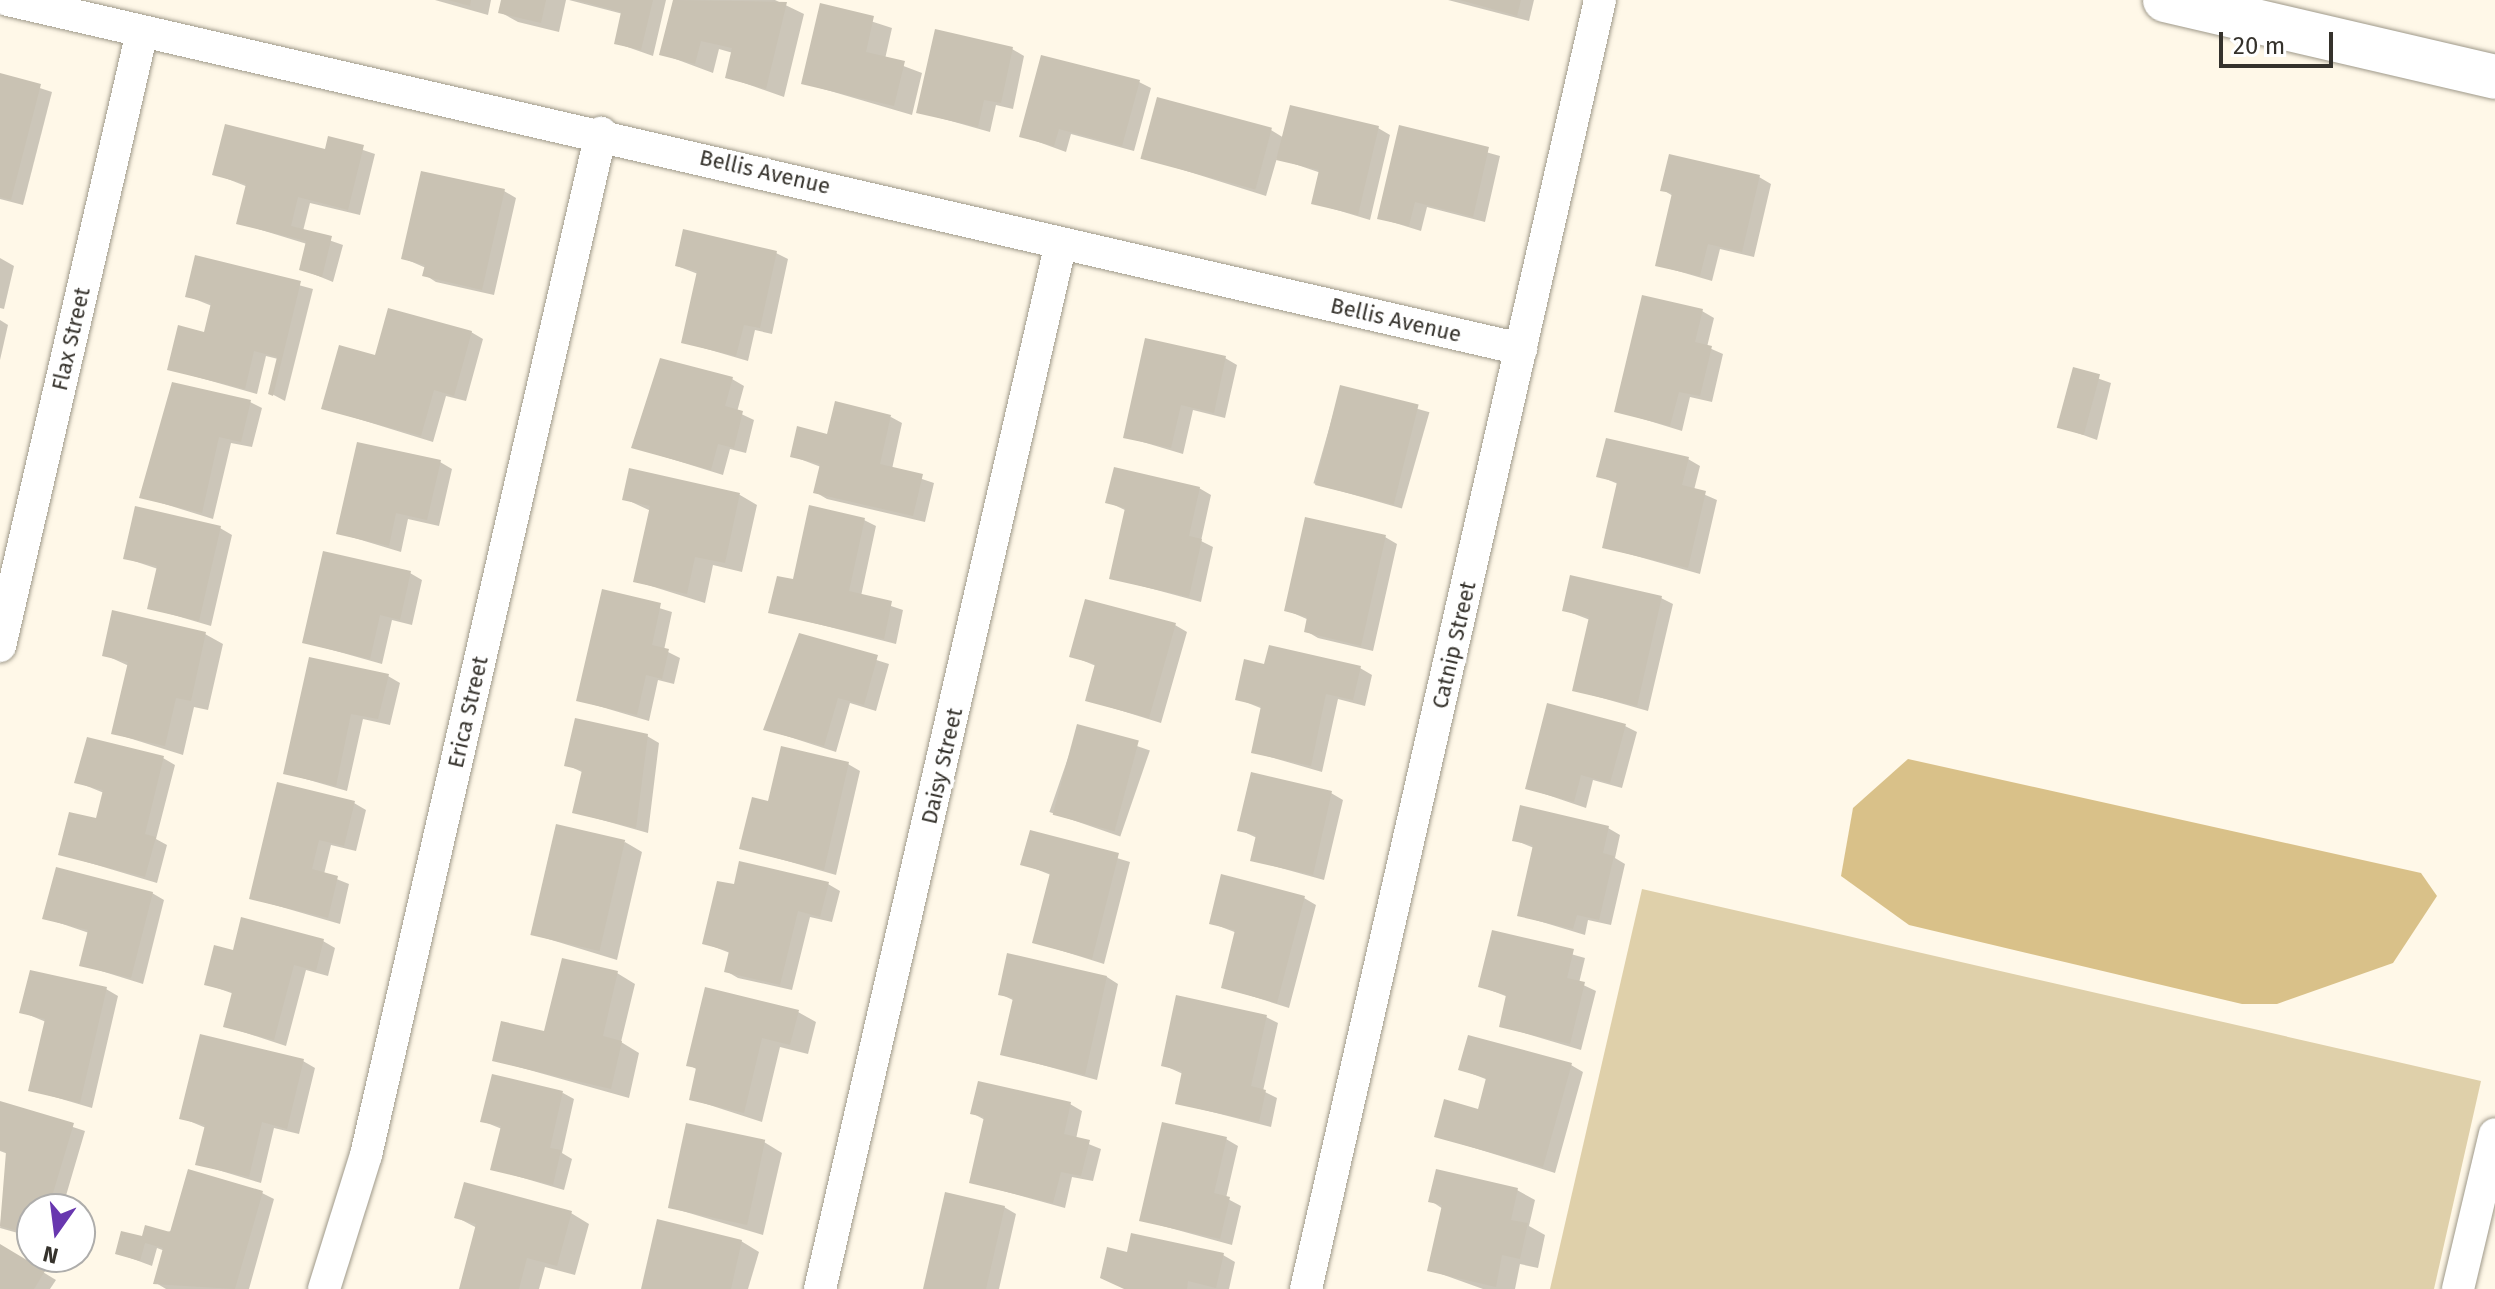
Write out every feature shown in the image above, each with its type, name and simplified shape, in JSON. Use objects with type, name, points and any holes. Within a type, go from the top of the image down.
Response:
[{"type":"street","name":"Bellis Avenue","points":[[8,0],[601,133],[1521,349]]},
{"type":"street","name":"Catnip Street","points":[[1306,1289],[1600,0]]},
{"type":"street","points":[[2165,0],[2217,6],[2495,77]]},
{"type":"street","name":"Flax Street","points":[[0,646],[142,32]]},
{"type":"street","name":"Erica Street","points":[[324,1289],[366,1155],[601,133]]},
{"type":"street","name":"Daisy Street","points":[[820,1289],[1061,243]]},
{"type":"street","points":[[2458,1289],[2495,1134]]},
{"type":"shaded area","points":[[1908,759],[2421,873],[2437,896],[2393,963],[2277,1004],[2242,1004],[1909,925],[1841,876],[1853,808]]},
{"type":"shaded area","points":[[1642,889],[2481,1081],[2434,1289],[1550,1289]]},
{"type":"building","points":[[448,0],[471,0],[470,6]]},
{"type":"building","points":[[501,0],[546,0],[541,23],[498,13]]},
{"type":"building","points":[[576,0],[653,0],[641,50],[614,44],[621,12]]},
{"type":"building","points":[[673,0],[787,2],[766,89],[725,78],[732,48],[701,41],[695,64],[659,55]]},
{"type":"building","points":[[1460,0],[1521,0],[1517,16]]},
{"type":"building","points":[[820,3],[874,16],[866,52],[905,61],[894,106],[801,84]]},
{"type":"building","points":[[935,29],[1013,47],[1001,103],[984,100],[978,127],[916,113]]},
{"type":"building","points":[[1041,55],[1140,80],[1122,146],[1059,129],[1054,146],[1019,137]]},
{"type":"building","points":[[0,73],[41,84],[11,200],[0,197]]},
{"type":"building","points":[[1157,97],[1272,128],[1255,190],[1140,159]]},
{"type":"building","points":[[1290,105],[1379,126],[1358,215],[1311,204],[1319,170],[1276,160]]},
{"type":"building","points":[[225,124],[325,149],[328,136],[364,145],[348,210],[298,197],[291,226],[332,236],[322,277],[299,270],[306,241],[236,224],[246,184],[212,175]]},
{"type":"building","points":[[1399,125],[1489,147],[1473,217],[1415,202],[1409,226],[1377,219]]},
{"type":"building","points":[[1669,154],[1760,175],[1742,252],[1708,244],[1700,276],[1655,266],[1672,193],[1660,191]]},
{"type":"building","points":[[421,171],[505,189],[482,290],[422,276],[425,265],[401,259]]},
{"type":"building","points":[[683,229],[777,251],[760,328],[744,325],[736,356],[681,343],[697,271],[675,266]]},
{"type":"building","points":[[195,255],[301,281],[273,396],[268,394],[277,357],[254,351],[245,389],[167,370],[178,325],[204,332],[211,303],[185,297]]},
{"type":"building","points":[[1642,295],[1703,309],[1695,342],[1712,346],[1700,396],[1679,392],[1670,426],[1614,412]]},
{"type":"building","points":[[388,308],[472,331],[454,396],[434,390],[421,436],[321,409],[339,345],[375,355]]},
{"type":"building","points":[[1145,338],[1226,356],[1214,413],[1181,405],[1171,448],[1123,438]]},
{"type":"building","points":[[660,358],[733,377],[725,406],[743,411],[734,448],[718,444],[711,470],[631,448]]},
{"type":"building","points":[[2073,367],[2100,374],[2084,435],[2057,428]]},
{"type":"building","points":[[172,382],[251,400],[241,442],[219,437],[202,513],[139,498]]},
{"type":"building","points":[[1340,385],[1419,405],[1394,505],[1315,485]]},
{"type":"building","points":[[835,401],[891,415],[880,464],[923,474],[913,516],[813,493],[820,464],[790,457],[797,426],[827,434]]},
{"type":"building","points":[[1606,438],[1689,457],[1682,485],[1706,491],[1688,568],[1602,548],[1617,482],[1596,477]]},
{"type":"building","points":[[357,442],[441,460],[427,520],[396,513],[389,546],[336,534]]},
{"type":"building","points":[[1114,467],[1200,487],[1189,536],[1202,539],[1189,597],[1109,579],[1125,508],[1105,503]]},
{"type":"building","points":[[629,468],[740,493],[725,563],[695,557],[687,594],[633,582],[650,506],[622,500]]},
{"type":"building","points":[[809,505],[865,518],[849,591],[892,601],[884,639],[768,613],[777,576],[793,579]]},
{"type":"building","points":[[135,506],[221,526],[199,621],[147,609],[157,566],[123,559]]},
{"type":"building","points":[[1305,517],[1386,535],[1361,646],[1304,632],[1307,617],[1284,611]]},
{"type":"building","points":[[323,551],[411,571],[400,620],[380,615],[370,659],[302,643]]},
{"type":"building","points":[[1570,575],[1662,596],[1637,706],[1572,691],[1589,617],[1562,611]]},
{"type":"building","points":[[602,589],[661,603],[652,645],[669,649],[662,679],[646,675],[637,715],[576,701]]},
{"type":"building","points":[[1085,599],[1176,623],[1149,718],[1085,701],[1095,664],[1069,657]]},
{"type":"building","points":[[112,610],[206,632],[191,701],[176,698],[165,746],[111,734],[128,662],[102,656]]},
{"type":"building","points":[[799,633],[878,655],[864,705],[838,698],[824,746],[763,730]]},
{"type":"building","points":[[1269,645],[1361,666],[1353,700],[1326,694],[1311,766],[1251,753],[1261,706],[1235,700],[1244,659],[1264,664]]},
{"type":"building","points":[[309,657],[389,674],[378,719],[351,714],[336,786],[283,774]]},
{"type":"building","points":[[1547,703],[1626,724],[1610,783],[1581,775],[1574,802],[1525,789]]},
{"type":"building","points":[[575,718],[648,734],[636,828],[572,813],[582,770],[564,766]]},
{"type":"building","points":[[1077,724],[1139,741],[1114,831],[1053,815]]},
{"type":"building","points":[[87,737],[164,756],[145,834],[156,837],[145,877],[58,855],[69,812],[96,818],[103,790],[74,783]]},
{"type":"building","points":[[781,746],[849,762],[824,870],[739,849],[752,797],[768,801]]},
{"type":"building","points":[[1251,772],[1332,791],[1313,875],[1250,861],[1256,835],[1237,831]]},
{"type":"building","points":[[277,782],[355,801],[344,846],[319,840],[312,869],[338,876],[328,918],[249,899]]},
{"type":"building","points":[[1520,805],[1609,826],[1603,853],[1614,856],[1599,920],[1577,915],[1573,929],[1517,916],[1533,845],[1512,841]]},
{"type":"building","points":[[556,824],[625,840],[600,951],[530,935]]},
{"type":"building","points":[[1030,830],[1119,853],[1092,959],[1032,943],[1050,873],[1020,865]]},
{"type":"building","points":[[739,861],[829,882],[820,917],[798,911],[780,985],[724,972],[729,951],[702,944],[717,881],[734,884]]},
{"type":"building","points":[[56,867],[153,892],[131,978],[79,966],[88,930],[42,919]]},
{"type":"building","points":[[1221,874],[1305,896],[1277,1003],[1221,988],[1235,930],[1209,924]]},
{"type":"building","points":[[241,917],[324,939],[316,971],[294,965],[274,1040],[223,1027],[232,992],[204,985],[214,945],[233,950]]},
{"type":"building","points":[[1492,930],[1574,949],[1567,978],[1585,982],[1570,1044],[1499,1027],[1506,995],[1478,987]]},
{"type":"building","points":[[1007,953],[1107,976],[1085,1075],[1000,1055],[1013,998],[998,995]]},
{"type":"building","points":[[562,958],[618,971],[603,1036],[622,1041],[611,1089],[492,1061],[501,1021],[544,1031]]},
{"type":"building","points":[[30,970],[107,987],[80,1103],[28,1091],[45,1019],[19,1013]]},
{"type":"building","points":[[705,987],[799,1010],[790,1045],[762,1038],[744,1113],[689,1100],[696,1068],[686,1066]]},
{"type":"building","points":[[1176,995],[1267,1015],[1251,1086],[1266,1090],[1259,1122],[1175,1104],[1182,1071],[1161,1066]]},
{"type":"building","points":[[200,1034],[304,1059],[287,1129],[262,1122],[249,1177],[195,1165],[205,1125],[179,1119]]},
{"type":"building","points":[[1468,1035],[1572,1063],[1543,1167],[1434,1137],[1444,1099],[1478,1109],[1486,1078],[1458,1070]]},
{"type":"building","points":[[492,1074],[563,1091],[550,1148],[561,1150],[553,1185],[490,1170],[501,1126],[480,1122]]},
{"type":"building","points":[[978,1081],[1071,1102],[1064,1134],[1090,1140],[1081,1176],[1061,1172],[1053,1203],[969,1183],[984,1117],[970,1114]]},
{"type":"building","points":[[0,1101],[74,1123],[53,1193],[16,1193],[16,1230],[0,1226],[6,1152],[0,1150]]},
{"type":"building","points":[[1162,1122],[1227,1137],[1214,1193],[1230,1197],[1220,1239],[1139,1221]]},
{"type":"building","points":[[686,1123],[765,1140],[747,1225],[668,1208]]},
{"type":"building","points":[[188,1169],[263,1191],[235,1289],[153,1284],[163,1248],[145,1243],[140,1261],[115,1254],[121,1231],[142,1236],[145,1225],[170,1232]]},
{"type":"building","points":[[1436,1169],[1518,1188],[1511,1220],[1528,1223],[1520,1259],[1502,1255],[1496,1287],[1427,1271],[1442,1205],[1428,1202]]},
{"type":"building","points":[[464,1182],[572,1211],[557,1266],[527,1258],[519,1289],[459,1289],[476,1224],[454,1218]]},
{"type":"building","points":[[945,1192],[1005,1206],[986,1289],[923,1289]]},
{"type":"building","points":[[657,1219],[742,1240],[731,1289],[641,1289]]},
{"type":"building","points":[[1131,1233],[1224,1253],[1216,1288],[1188,1281],[1187,1289],[1124,1289],[1100,1278],[1107,1247],[1127,1252]]},
{"type":"building","points":[[0,1244],[16,1254],[16,1273],[44,1273],[34,1289],[0,1289]]}]
